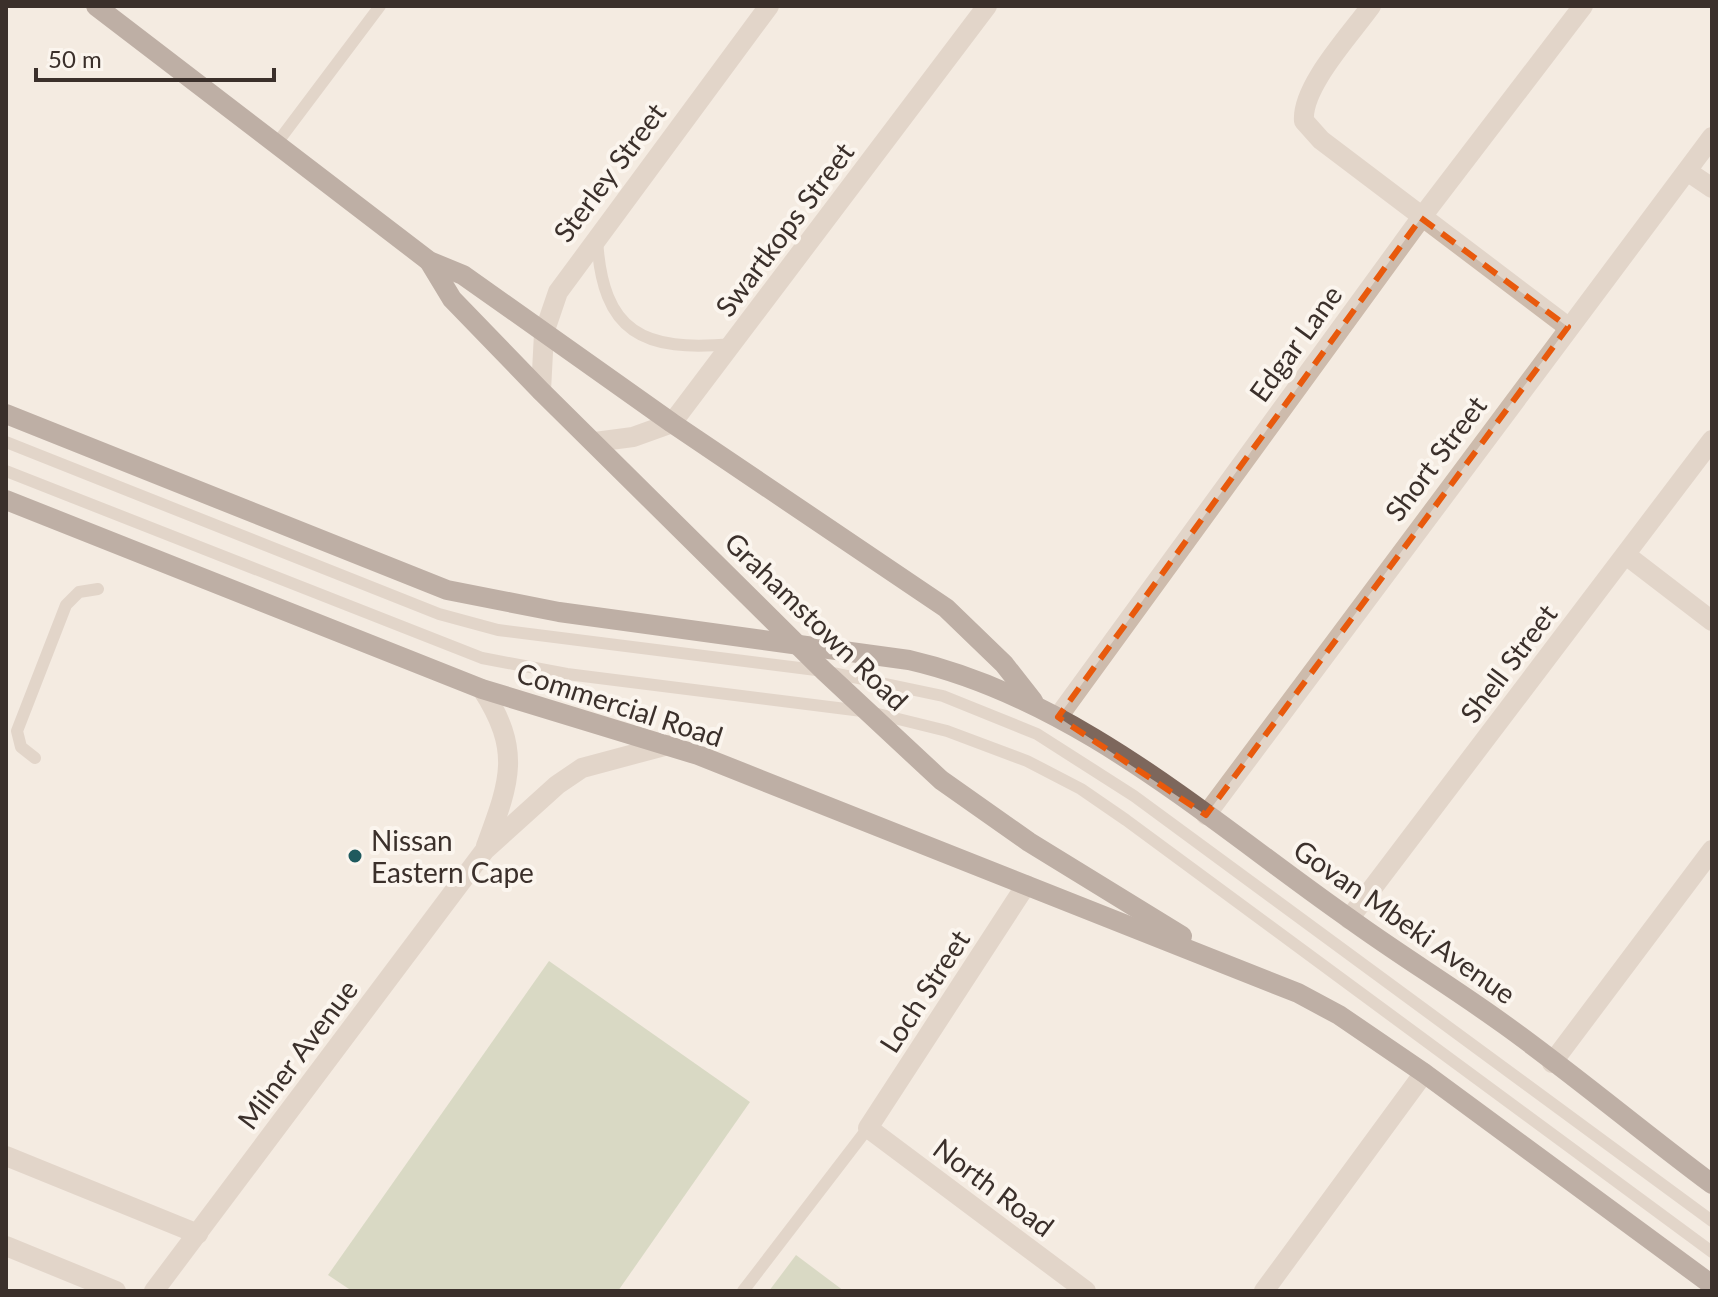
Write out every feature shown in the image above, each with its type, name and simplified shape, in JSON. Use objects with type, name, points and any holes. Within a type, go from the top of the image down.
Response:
[{"type":"main road","name":"Grahamstown Road","points":[[96,6],[429,261],[463,275],[672,423],[946,608],[1004,664],[1036,704]]},
{"type":"main road","name":"Grahamstown Road","points":[[429,261],[452,299],[541,391],[824,671],[941,780],[985,814],[1218,960]]},
{"type":"main road","points":[[6,414],[447,590],[559,612],[796,642],[935,666],[1036,704],[1058,717]]},
{"type":"main road","name":"Commercial Road","points":[[6,500],[482,689],[531,707],[668,745],[1218,960]]},
{"type":"main road","name":"Govan Mbeki Avenue","points":[[1058,717],[1206,815],[1349,919],[1507,1026],[1712,1184]]},
{"type":"main road","points":[[1218,960],[1321,1005],[1424,1073],[1712,1285]]},
{"type":"street","name":"Sterley Street","points":[[541,391],[544,333],[558,292],[597,235],[769,6]]},
{"type":"street","name":"Swartkops Street","points":[[672,423],[987,6]]},
{"type":"street","points":[[1371,6],[1306,99],[1304,121],[1321,140],[1568,327]]},
{"type":"street","name":"Edgar Lane","points":[[1058,717],[1421,218],[1583,6]]},
{"type":"street","name":"Short Street","points":[[1206,815],[1712,137]]},
{"type":"street","points":[[1687,171],[1712,188]]},
{"type":"street","points":[[595,442],[633,437],[672,423]]},
{"type":"street","name":"Shell Street","points":[[1349,919],[1712,440]]},
{"type":"street","points":[[1626,555],[1712,621]]},
{"type":"street","name":"Milner Avenue","points":[[482,689],[500,717],[508,741],[508,768],[501,805],[485,850]]},
{"type":"street","name":"Milner Avenue","points":[[154,1291],[485,850],[557,785],[582,768],[668,745]]},
{"type":"street","points":[[1552,1063],[1712,850]]},
{"type":"street","name":"Loch Street","points":[[868,1128],[1026,885]]},
{"type":"street","points":[[1264,1291],[1424,1073]]},
{"type":"street","name":"North Road","points":[[868,1128],[1086,1291]]},
{"type":"street","points":[[6,1156],[198,1234]]},
{"type":"street","points":[[6,1246],[116,1291]]},
{"type":"lane","points":[[277,143],[380,6]]},
{"type":"lane","points":[[597,235],[604,289],[615,311],[629,327],[664,345],[687,348],[732,344]]},
{"type":"lane","points":[[6,442],[439,614],[498,630],[824,671],[943,696],[1037,734],[1079,760],[1712,1221]]},
{"type":"lane","points":[[6,471],[482,658],[567,674],[870,712],[985,743],[1081,789],[1712,1252]]},
{"type":"lane","points":[[35,758],[21,747],[17,731],[66,605],[79,592],[98,589]]},
{"type":"lane","points":[[743,1291],[868,1128]]},
{"type":"highlighted area","points":[[1421,218],[1568,327],[1206,815],[1058,717]]},
{"type":"green space","points":[[549,961],[750,1102],[618,1291],[352,1291],[328,1275]]},
{"type":"green space","points":[[796,1255],[844,1291],[769,1291]]},
{"type":"place","name":"Nissan Eastern Cape","points":[[355,856]]}]
